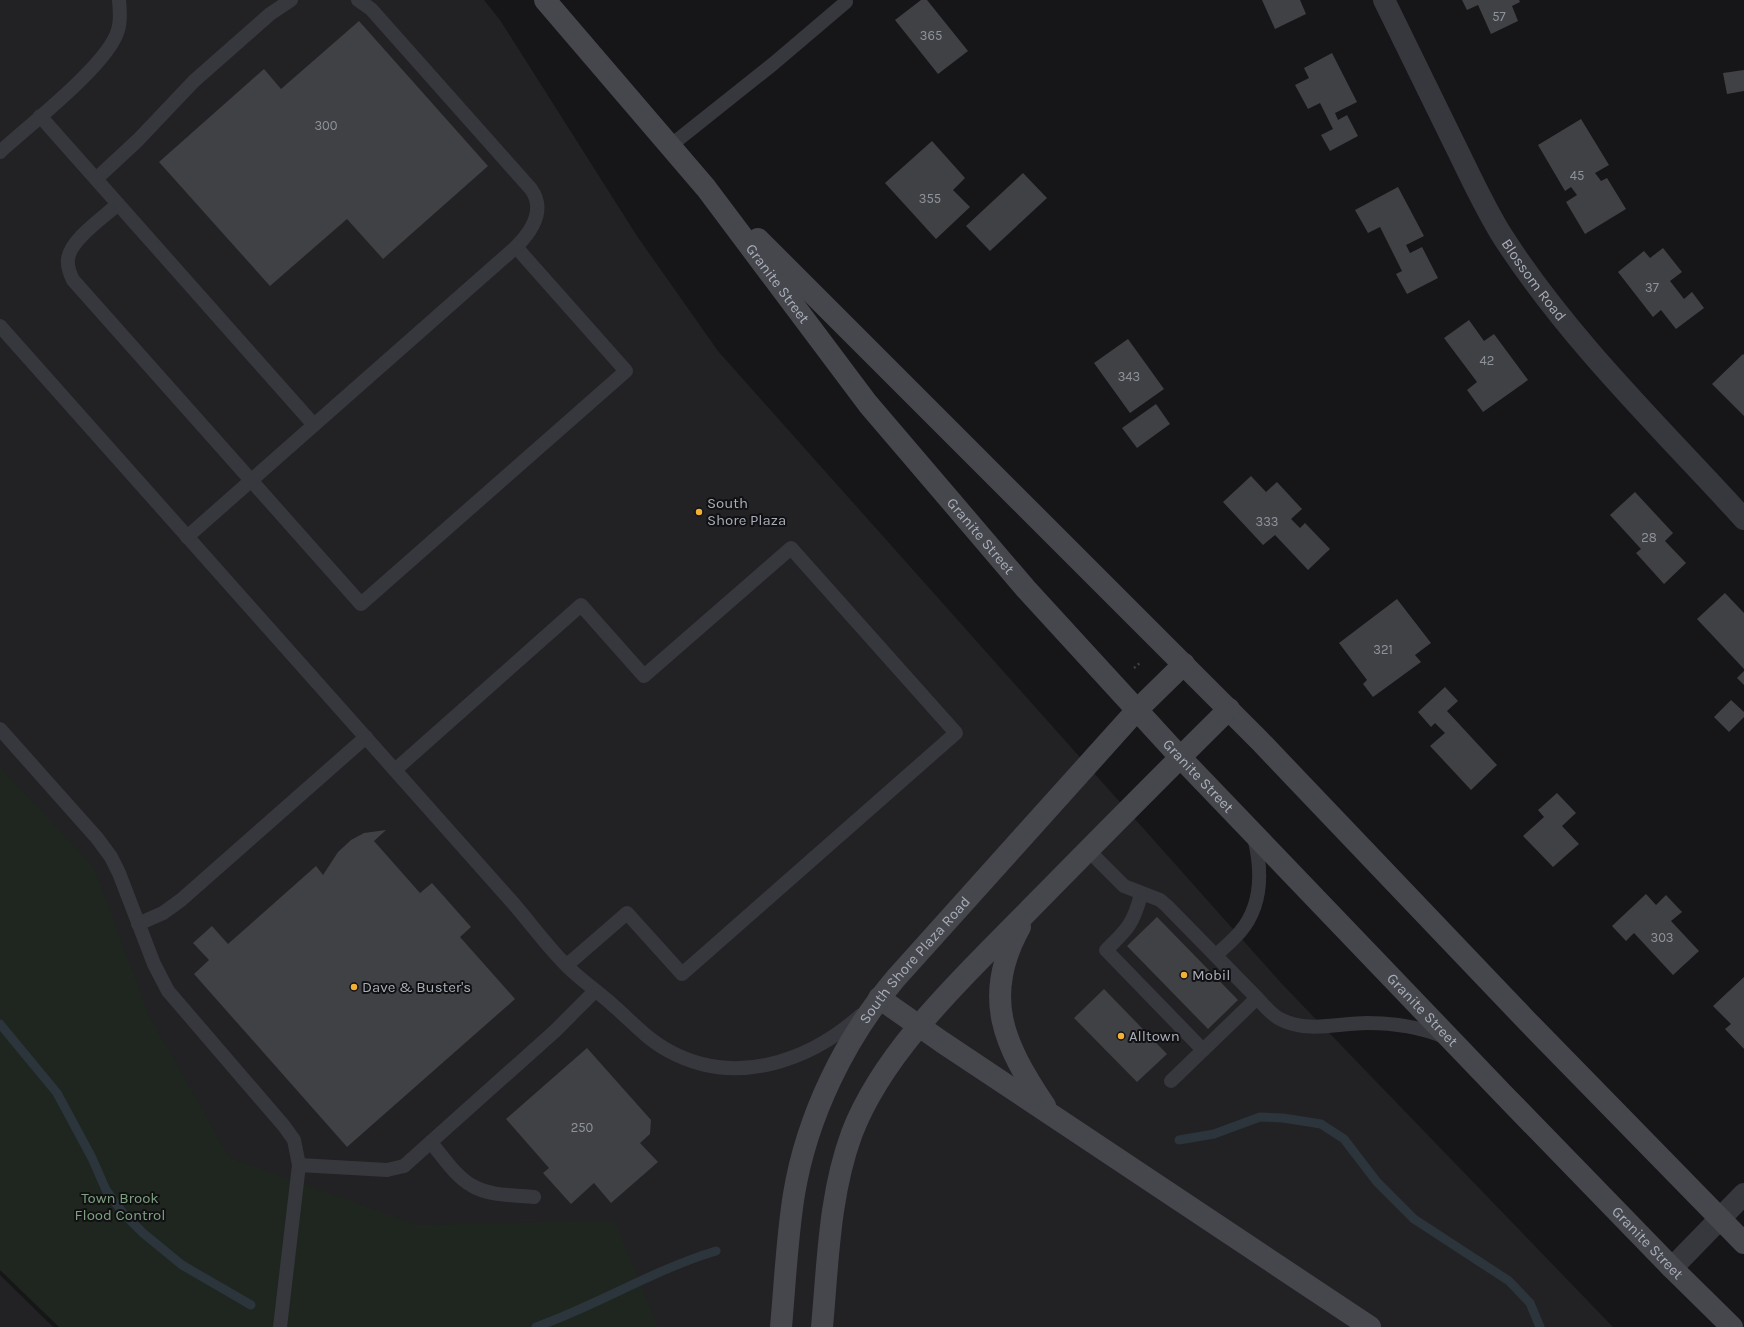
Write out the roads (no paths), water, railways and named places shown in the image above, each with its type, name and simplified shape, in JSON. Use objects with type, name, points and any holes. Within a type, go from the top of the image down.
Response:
[{"type":"main road","name":"Granite Street","points":[[545,0],[706,188],[868,404],[1012,574],[1136,711],[1449,1038],[1672,1268],[1732,1327]]},
{"type":"main road","name":"Granite Street","points":[[706,188],[1229,709],[1522,1016],[1744,1243]]},
{"type":"main road","name":"South Shore Plaza Road","points":[[781,1327],[794,1194],[806,1143],[826,1092],[863,1021],[879,998],[1136,711],[1184,664]]},
{"type":"main road","points":[[822,1327],[838,1179],[847,1148],[863,1109],[888,1066],[966,975],[1229,709]]},
{"type":"main road","points":[[1028,911],[1009,950],[1003,970],[999,1006],[1003,1026],[1012,1052],[1023,1073],[1050,1114]]},
{"type":"main road","points":[[879,998],[1357,1323]]},
{"type":"street","name":"Blossom Road","points":[[1384,0],[1473,183],[1502,235],[1517,258],[1552,306],[1590,352],[1744,519]]},
{"type":"street","points":[[1672,1268],[1744,1194]]},
{"type":"lane","points":[[0,152],[75,86],[108,51],[118,30],[119,0]]},
{"type":"lane","points":[[96,179],[138,140],[194,81],[270,14],[290,0]]},
{"type":"lane","points":[[187,537],[516,247],[531,229],[536,219],[538,208],[534,194],[371,9],[358,0]]},
{"type":"lane","points":[[670,146],[773,64],[846,2]]},
{"type":"lane","points":[[40,116],[314,425]]},
{"type":"lane","points":[[118,204],[79,239],[68,254],[67,264],[74,280],[361,604],[626,371],[516,247]]},
{"type":"lane","points":[[0,326],[366,737],[567,966],[596,992],[614,1005],[635,1026],[668,1050],[702,1064],[727,1068],[752,1068],[791,1058],[811,1049],[844,1029],[879,998]]},
{"type":"lane","points":[[395,770],[581,605],[644,676],[791,548],[956,733],[682,974],[627,913],[567,966]]},
{"type":"lane","points":[[0,729],[106,850],[119,873],[154,964],[174,1000],[287,1129],[297,1149],[299,1165],[280,1327]]},
{"type":"lane","points":[[138,924],[163,914],[182,900],[366,737]]},
{"type":"lane","points":[[1216,955],[1240,932],[1252,913],[1256,900],[1260,869],[1254,834]]},
{"type":"lane","points":[[1088,850],[1124,886],[1141,894],[1160,900],[1167,906],[1257,998],[1281,1020],[1291,1024],[1315,1026],[1366,1023],[1398,1025],[1431,1031],[1449,1038]]},
{"type":"lane","points":[[1141,894],[1133,920],[1126,931],[1106,950],[1203,1050]]},
{"type":"lane","points":[[299,1165],[396,1169],[404,1166],[555,1031],[596,992]]},
{"type":"lane","points":[[1171,1081],[1257,998]]},
{"type":"lane","points":[[431,1143],[471,1186],[495,1192],[534,1197]]},
{"type":"waterway","points":[[0,1024],[57,1093],[92,1158],[106,1190],[123,1213],[143,1233],[182,1265],[251,1305]]},
{"type":"waterway","points":[[1179,1140],[1214,1134],[1260,1117],[1283,1118],[1321,1124],[1344,1139],[1377,1182],[1414,1219],[1509,1281],[1530,1303],[1540,1327]]},
{"type":"waterway","points":[[536,1327],[581,1309],[670,1268],[716,1251]]},
{"type":"place","name":"South Shore Plaza","points":[[699,512]]},
{"type":"place","name":"Mobil","points":[[1184,975]]},
{"type":"place","name":"Dave & Buster's","points":[[354,987]]},
{"type":"place","name":"Alltown","points":[[1121,1036]]},
{"type":"park label","name":"Town Brook Flood Control","points":[[120,1206]]}]
